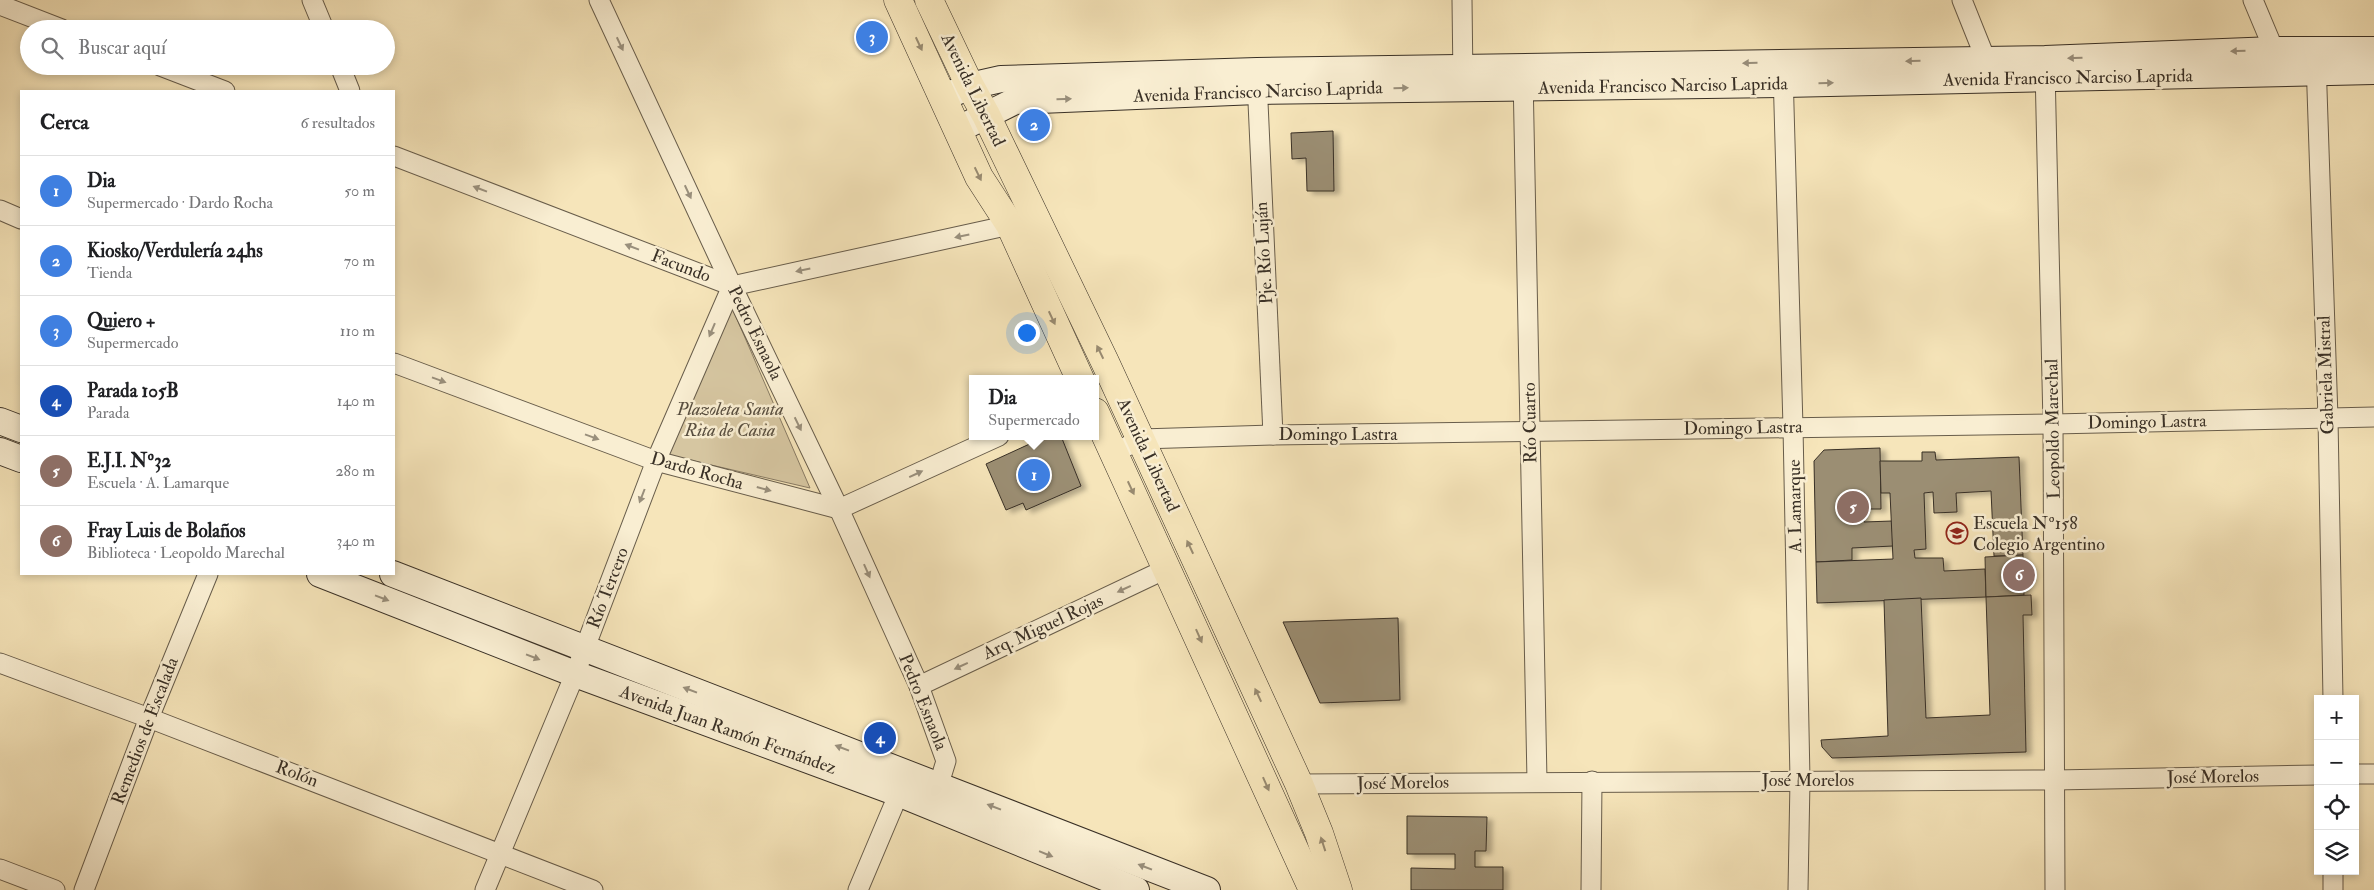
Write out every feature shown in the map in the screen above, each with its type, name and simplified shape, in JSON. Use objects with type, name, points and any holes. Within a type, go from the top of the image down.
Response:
[{"type":"main road","name":"Avenida Libertad","points":[[898,0],[959,129],[979,177],[1010,226],[1078,375]]},
{"type":"main road","name":"Avenida Libertad","points":[[929,0],[1141,439],[1298,784],[1319,833],[1338,890]]},
{"type":"main road","name":"Avenida Francisco Narciso Laprida","points":[[2045,68],[2274,50],[2316,62],[2374,71]]},
{"type":"main road","name":"Avenida Francisco Narciso Laprida","points":[[944,97],[970,86],[1001,79],[1257,81],[1988,70],[2316,62],[2374,50]]},
{"type":"main road","name":"Avenida Francisco Narciso Laprida","points":[[959,129],[1015,101],[1257,81]]},
{"type":"main road","points":[[0,421],[20,429]]},
{"type":"main road","name":"Avenida Libertad","points":[[1099,421],[1168,568],[1313,890]]},
{"type":"main road","points":[[0,451],[20,459]]},
{"type":"main road","name":"Avenida Juan Ramón Fernández","points":[[323,575],[575,674],[903,783]]},
{"type":"main road","name":"Avenida Juan Ramón Fernández","points":[[395,575],[584,650],[903,783],[1136,890]]},
{"type":"main road","name":"Avenida Juan Ramón Fernández","points":[[935,797],[1167,883],[1207,890]]},
{"type":"main road","points":[[1293,890],[1300,859]]},
{"type":"street","points":[[312,0],[320,20]]},
{"type":"street","name":"Pedro Esnaola","points":[[599,0],[732,286],[840,509],[919,686],[946,761],[935,797]]},
{"type":"street","points":[[1462,0],[1463,77]]},
{"type":"street","points":[[1962,0],[1988,70]]},
{"type":"street","points":[[2253,0],[2274,50]]},
{"type":"street","points":[[0,5],[39,20]]},
{"type":"street","name":"Gabriela Mistral","points":[[2316,62],[2328,418],[2333,695]]},
{"type":"street","name":"Leopoldo Marechal","points":[[2045,68],[2053,424],[2055,890]]},
{"type":"street","name":"A. Lamarque","points":[[1783,74],[1794,427],[1800,780],[1798,890]]},
{"type":"street","points":[[183,75],[222,90]]},
{"type":"street","points":[[344,75],[350,90]]},
{"type":"street","name":"Río Cuarto","points":[[1523,77],[1537,781]]},
{"type":"street","name":"Pje. Río Luján","points":[[1257,81],[1272,435]]},
{"type":"street","name":"Facundo","points":[[395,156],[732,286],[1010,226]]},
{"type":"street","points":[[0,210],[20,219]]},
{"type":"street","name":"Río Tercero","points":[[485,890],[499,852],[575,674],[656,461],[732,286]]},
{"type":"street","name":"Dardo Rocha","points":[[395,363],[656,461],[840,509]]},
{"type":"street","name":"Domingo Lastra","points":[[1114,453],[1141,439],[1272,435],[1530,433],[2374,417]]},
{"type":"street","points":[[840,509],[990,440]]},
{"type":"street","name":"Arq. Miguel Rojas","points":[[919,686],[1168,568]]},
{"type":"street","name":"Remedios de Escalada","points":[[84,890],[149,718],[208,575]]},
{"type":"street","name":"Rolón","points":[[0,663],[149,718],[593,890]]},
{"type":"street","points":[[2359,774],[2374,774]]},
{"type":"street","name":"José Morelos","points":[[1298,784],[1537,781],[2055,780],[2314,775]]},
{"type":"street","points":[[1591,890],[1592,781]]},
{"type":"street","points":[[858,890],[903,783]]},
{"type":"street","points":[[0,870],[55,890]]},
{"type":"street","points":[[2333,875],[2333,890]]},
{"type":"green space","name":"Plazoleta Santa Rita de Casia","points":[[730,303],[810,488],[664,454]]},
{"type":"building","points":[[1333,131],[1334,191],[1307,191],[1306,158],[1292,159],[1291,133]]},
{"type":"building","points":[[1038,440],[1063,440],[1081,486],[1026,510],[1023,503],[1006,510],[986,464]]},
{"type":"building","points":[[1880,448],[1881,509],[1864,509],[1864,522],[1892,521],[1893,546],[1852,548],[1852,560],[1816,562],[1814,461],[1824,450]]},
{"type":"building","name":"Escuela Nº158 Colegio Argentino","points":[[1922,452],[1935,452],[1936,460],[2019,457],[2023,555],[1994,556],[1991,491],[1956,493],[1957,512],[1934,513],[1933,492],[1924,493],[1926,549],[1914,550],[1915,558],[1943,558],[1944,571],[1985,569],[1986,597],[1817,603],[1816,562],[1893,559],[1890,493],[1881,493],[1880,461],[1922,461]]},
{"type":"building","points":[[2023,555],[2024,595],[1986,597],[1985,557]]},
{"type":"building","points":[[2031,595],[2032,615],[2023,615],[2026,752],[1832,758],[1822,747],[1821,740],[1888,736],[1884,600],[1921,598],[1926,718],[1990,715],[1986,597]]},
{"type":"building","points":[[1398,618],[1400,700],[1320,703],[1283,622]]},
{"type":"building","points":[[1407,816],[1487,817],[1486,851],[1475,851],[1475,867],[1503,867],[1503,890],[1411,890],[1411,868],[1455,869],[1455,854],[1407,854]]},
{"type":"place","name":"Quiero +","points":[[872,37]]},
{"type":"place","name":"Kiosko/Verdulería 24hs","points":[[1034,125]]},
{"type":"place","name":"Dia","points":[[1034,475]]},
{"type":"place","name":"E.J.I. Nº32","points":[[1853,507]]},
{"type":"place","name":"Escuela Nº158 Colegio Argentino","points":[[1957,533]]},
{"type":"place","name":"Fray Luis de Bolaños","points":[[2019,575]]},
{"type":"place","name":"Parada 105B","points":[[880,738]]}]
